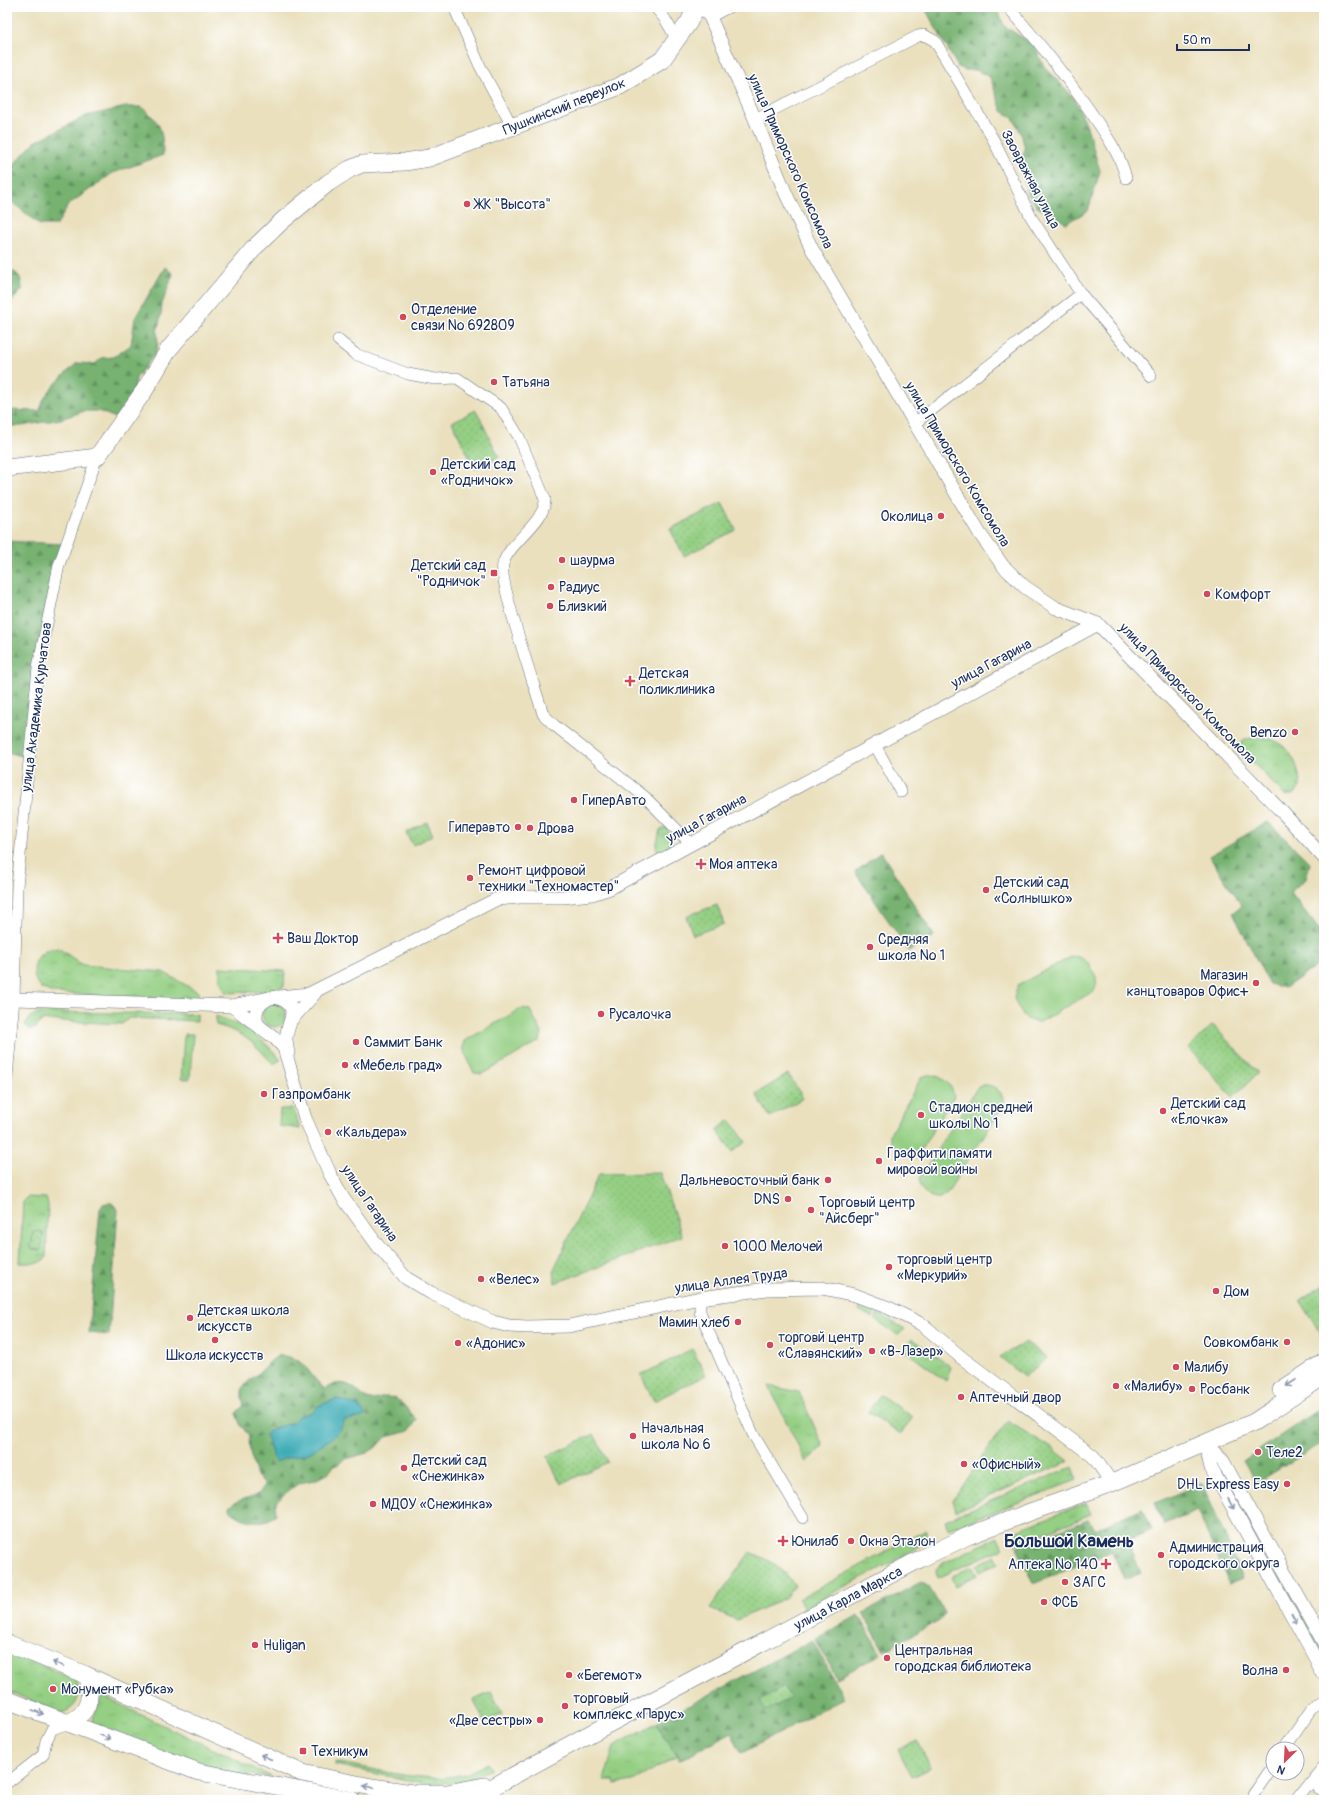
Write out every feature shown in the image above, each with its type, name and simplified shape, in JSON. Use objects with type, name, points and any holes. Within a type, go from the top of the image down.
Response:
[{"type":"main road","name":"Пушкинский переулок","points":[[457,149],[620,86],[662,60],[676,38],[700,12]]},
{"type":"main road","name":"улица Академика Курчатова","points":[[97,456],[144,391],[169,349],[255,247],[299,206],[328,183],[350,169],[362,164],[405,162],[429,158],[457,149]]},
{"type":"main road","points":[[7,468],[97,456]]},
{"type":"main road","name":"улица Карла Маркса","points":[[1205,1443],[1229,1425],[1324,1362]]},
{"type":"main road","name":"улица Карла Маркса","points":[[469,1800],[920,1559],[968,1536],[1112,1483],[1254,1422],[1324,1376]]},
{"type":"main road","points":[[7,1643],[86,1675],[302,1773],[414,1795]]},
{"type":"main road","points":[[68,1723],[82,1714],[89,1701],[90,1688],[86,1675]]},
{"type":"main road","points":[[7,1700],[199,1772],[352,1800]]},
{"type":"main road","points":[[391,1800],[399,1794],[414,1795],[447,1793],[504,1781]]},
{"type":"street","points":[[454,7],[480,66],[512,128]]},
{"type":"street","points":[[655,7],[665,19],[676,38]]},
{"type":"street","points":[[700,12],[729,7]]},
{"type":"street","points":[[1008,7],[1035,38],[1098,122],[1122,161],[1126,178]]},
{"type":"street","name":"улица Приморского Комсомола","points":[[700,12],[755,119],[786,194],[812,249],[980,534],[1003,566],[1025,587],[1056,608],[1098,624],[1324,858]]},
{"type":"street","name":"Заовражная улица","points":[[755,119],[918,36],[930,37],[935,41],[993,139],[1031,217],[1081,294],[1151,376]]},
{"type":"street","points":[[915,423],[1081,294]]},
{"type":"street","points":[[338,340],[355,354],[408,374],[435,379],[457,378],[501,408],[519,437],[545,499],[544,509],[514,546],[503,564],[503,577],[512,614],[543,714],[554,725],[645,797],[692,844]]},
{"type":"street","name":"улица Академика Курчатова","points":[[7,1077],[14,999],[18,879],[38,667],[59,565],[97,456]]},
{"type":"street","name":"улица Гагарина","points":[[315,992],[497,899],[520,897],[563,897],[592,894],[610,888],[1098,624]]},
{"type":"street","points":[[875,745],[900,792]]},
{"type":"street","points":[[14,999],[232,1006],[272,997],[315,992]]},
{"type":"street","points":[[288,1058],[286,1038],[292,1021],[292,1010],[289,1004],[283,999],[272,997],[262,1001],[256,1013],[256,1021],[262,1029],[272,1034],[279,1033],[292,1021],[315,992]]},
{"type":"street","points":[[232,1006],[280,1043],[288,1058]]},
{"type":"street","name":"улица Гагарина","points":[[288,1058],[305,1118],[330,1174],[344,1198],[378,1246],[410,1280],[484,1318]]},
{"type":"street","name":"улица Аллея Труда","points":[[484,1318],[509,1326],[569,1326],[700,1298],[767,1289],[822,1288],[855,1295],[889,1308],[923,1325],[962,1358],[1094,1456],[1112,1483]]},
{"type":"street","points":[[700,1298],[700,1312],[753,1434],[803,1518]]},
{"type":"street","points":[[1205,1443],[1224,1461],[1324,1643]]},
{"type":"street","points":[[1205,1443],[1211,1468],[1324,1674]]},
{"type":"street","points":[[1290,1741],[1311,1710],[1324,1702]]},
{"type":"street","points":[[7,1784],[43,1755],[46,1741],[52,1729],[68,1723]]},
{"type":"street","points":[[1296,1800],[1324,1765]]},
{"type":"street","points":[[1315,1776],[1320,1788]]},
{"type":"street","points":[[1253,1800],[1253,1795],[1265,1778]]},
{"type":"green space","points":[[924,7],[997,7],[1004,26],[1034,45],[1044,66],[1074,98],[1086,123],[1100,171],[1088,211],[1066,223],[1037,207],[1028,194],[1020,166],[1025,149],[1021,133],[1013,118],[1002,111],[990,77],[976,70],[965,70],[958,67]]},
{"type":"green space","points":[[126,107],[142,107],[154,118],[160,128],[163,155],[113,173],[68,205],[57,225],[40,225],[7,198],[7,167],[13,165],[35,142],[86,116]]},
{"type":"green space","points":[[165,267],[173,274],[162,304],[157,332],[158,344],[155,354],[136,378],[134,392],[116,418],[98,411],[84,411],[61,419],[21,426],[7,426],[7,410],[39,411],[44,399],[51,389],[77,363],[95,364],[102,358],[114,357],[131,345],[135,318]]},
{"type":"green space","points":[[7,270],[14,272],[19,276],[22,290],[7,306]]},
{"type":"green space","points":[[476,410],[499,457],[475,469],[452,422]]},
{"type":"green space","points":[[722,503],[736,530],[684,556],[670,529]]},
{"type":"green space","points":[[7,541],[63,544],[51,587],[29,758],[7,752]]},
{"type":"green space","points":[[1261,737],[1278,743],[1285,748],[1295,761],[1298,769],[1300,787],[1293,794],[1284,795],[1239,748],[1244,740]]},
{"type":"green space","points":[[427,822],[433,835],[413,845],[406,833]]},
{"type":"green space","points":[[1268,822],[1310,863],[1306,879],[1290,892],[1324,936],[1324,961],[1285,988],[1269,984],[1233,913],[1242,906],[1209,856]]},
{"type":"green space","points":[[666,827],[671,839],[669,847],[660,856],[656,847],[660,830]]},
{"type":"green space","points":[[881,852],[934,936],[909,951],[855,872]]},
{"type":"green space","points":[[717,905],[724,924],[693,935],[686,916]]},
{"type":"green space","points":[[58,948],[83,965],[163,972],[198,992],[200,1000],[53,993],[42,989],[36,981],[34,972],[37,958],[42,953]]},
{"type":"green space","points":[[1076,956],[1090,965],[1093,970],[1096,980],[1094,991],[1040,1022],[1035,1022],[1026,1018],[1020,1012],[1014,998],[1018,985],[1071,957]]},
{"type":"green space","points":[[220,967],[285,971],[284,986],[273,991],[226,993],[220,981]]},
{"type":"green space","points":[[274,1003],[283,1006],[286,1015],[283,1024],[274,1027],[265,1024],[262,1015],[265,1006]]},
{"type":"green space","points":[[522,1008],[530,1010],[542,1033],[540,1041],[482,1074],[474,1073],[463,1048],[465,1041]]},
{"type":"green space","points":[[39,1012],[197,1014],[197,1021],[129,1018],[122,1024],[42,1020],[36,1028],[29,1029],[25,1025],[30,1017]]},
{"type":"green space","points":[[216,1016],[235,1023],[252,1033],[267,1045],[281,1060],[273,1064],[248,1039],[234,1031],[216,1025]]},
{"type":"green space","points":[[1213,1025],[1258,1073],[1233,1097],[1188,1048]]},
{"type":"green space","points":[[184,1034],[193,1034],[190,1079],[181,1079]]},
{"type":"green space","points":[[788,1074],[803,1098],[770,1117],[756,1094]]},
{"type":"green space","name":"Стадион средней школы № 1","points":[[927,1075],[936,1076],[948,1083],[954,1096],[920,1151],[916,1154],[905,1153],[896,1148],[890,1134],[921,1078]]},
{"type":"green space","points":[[983,1085],[991,1086],[1001,1093],[1003,1097],[1003,1106],[947,1193],[940,1198],[932,1197],[922,1190],[920,1177],[977,1088]]},
{"type":"green space","points":[[280,1109],[294,1109],[300,1129],[279,1126]]},
{"type":"green space","points":[[730,1120],[746,1142],[732,1152],[717,1130]]},
{"type":"green space","points":[[660,1173],[682,1236],[555,1283],[554,1269],[599,1174]]},
{"type":"green space","points":[[27,1197],[46,1198],[48,1204],[46,1258],[40,1263],[20,1263],[23,1201]]},
{"type":"green space","points":[[112,1203],[118,1210],[109,1335],[89,1333],[100,1209],[103,1204]]},
{"type":"green space","points":[[33,1231],[43,1232],[41,1250],[31,1249]]},
{"type":"green space","points":[[1324,1284],[1324,1334],[1322,1335],[1300,1300]]},
{"type":"green space","points":[[861,1306],[875,1311],[873,1318],[859,1310]]},
{"type":"green space","points":[[877,1313],[905,1329],[898,1335],[876,1320]]},
{"type":"green space","points":[[912,1339],[951,1367],[946,1381],[904,1350]]},
{"type":"green space","points":[[1026,1342],[1047,1358],[1024,1377],[1000,1357]]},
{"type":"green space","points":[[692,1349],[706,1375],[654,1401],[641,1375]]},
{"type":"green space","points":[[280,1355],[289,1357],[302,1363],[325,1389],[339,1383],[351,1386],[365,1398],[370,1400],[391,1397],[399,1401],[417,1420],[409,1431],[386,1437],[378,1446],[367,1453],[346,1459],[335,1466],[326,1475],[314,1480],[299,1483],[283,1495],[275,1505],[276,1514],[269,1520],[252,1521],[236,1515],[229,1507],[234,1503],[257,1494],[265,1485],[257,1476],[250,1452],[249,1436],[240,1424],[236,1413],[244,1405],[242,1393],[245,1385]],"holes":[[[337,1399],[358,1406],[365,1414],[363,1417],[345,1420],[337,1434],[309,1453],[275,1462],[266,1436],[271,1429],[292,1423],[298,1417],[312,1412],[318,1406]]]},
{"type":"green space","points":[[769,1386],[799,1392],[823,1446],[806,1462]]},
{"type":"green space","points":[[880,1395],[913,1417],[901,1434],[868,1412]]},
{"type":"green space","points":[[1324,1406],[1324,1442],[1256,1483],[1243,1461]]},
{"type":"green space","points":[[1007,1421],[1052,1448],[1069,1461],[956,1511],[953,1500]]},
{"type":"green space","points":[[594,1434],[608,1462],[561,1484],[547,1456]]},
{"type":"green space","points":[[1072,1467],[1077,1480],[949,1529],[945,1520]]},
{"type":"green space","points":[[1202,1483],[1243,1578],[1229,1584],[1197,1510],[1164,1524],[1155,1503]]},
{"type":"green space","points":[[1086,1503],[1091,1514],[1015,1545],[1013,1532]]},
{"type":"green space","points":[[1143,1508],[1152,1530],[1127,1540],[1141,1573],[1124,1580],[1112,1551],[1033,1584],[1017,1547],[1088,1519],[1094,1529]]},
{"type":"green space","points":[[1243,1508],[1324,1655],[1324,1661],[1241,1510]]},
{"type":"green space","points":[[926,1530],[925,1539],[916,1550],[803,1608],[799,1599]]},
{"type":"green space","points":[[998,1537],[1003,1548],[937,1578],[936,1569],[941,1564]]},
{"type":"green space","points":[[750,1552],[776,1565],[786,1574],[795,1586],[785,1598],[737,1620],[710,1608]]},
{"type":"green space","points":[[995,1556],[999,1563],[980,1572],[977,1565]]},
{"type":"green space","points":[[972,1566],[977,1575],[955,1586],[951,1577]]},
{"type":"green space","points":[[921,1582],[929,1587],[944,1613],[941,1619],[884,1651],[863,1613]]},
{"type":"green space","points":[[859,1615],[881,1654],[837,1678],[815,1639]]},
{"type":"green space","points":[[812,1640],[844,1698],[742,1753],[731,1733],[679,1760],[656,1723]]},
{"type":"green space","points":[[7,1650],[76,1680],[79,1696],[75,1705],[67,1711],[61,1713],[7,1691]]},
{"type":"green space","points":[[784,1687],[790,1698],[766,1711],[760,1700]]},
{"type":"green space","points":[[491,1692],[502,1714],[484,1722],[474,1700]]},
{"type":"green space","points":[[102,1696],[272,1777],[203,1771],[89,1729]]},
{"type":"green space","points":[[656,1723],[677,1756],[633,1781],[615,1784],[614,1780],[604,1780],[614,1746]]},
{"type":"green space","points":[[917,1740],[931,1768],[912,1777],[898,1749]]},
{"type":"green space","points":[[335,1762],[398,1774],[431,1778],[464,1774],[488,1763],[491,1769],[463,1782],[426,1784],[335,1765]]},
{"type":"water","points":[[337,1399],[358,1406],[365,1414],[363,1417],[345,1420],[337,1434],[309,1453],[275,1462],[266,1436],[271,1429],[292,1423],[298,1417],[312,1412],[318,1406]]},
{"type":"place","name":"ЖК \"Высота\"","points":[[467,204]]},
{"type":"place","name":"Отделение связи № 692809","points":[[403,317]]},
{"type":"place","name":"Татьяна","points":[[494,382]]},
{"type":"place","name":"Детский сад «Родничок»","points":[[433,472]]},
{"type":"place","name":"Околица","points":[[941,516]]},
{"type":"place","name":"шаурма","points":[[562,560]]},
{"type":"place","name":"Детский сад \"Родничок\"","points":[[494,573]]},
{"type":"place","name":"Радиус","points":[[551,587]]},
{"type":"place","name":"Комфорт","points":[[1207,594]]},
{"type":"place","name":"Близкий","points":[[550,606]]},
{"type":"place","name":"Детская поликлиника","points":[[630,681]]},
{"type":"place","name":"Benzo","points":[[1295,732]]},
{"type":"place","name":"ГиперАвто","points":[[574,800]]},
{"type":"place","name":"Гиперавто","points":[[518,827]]},
{"type":"place","name":"Дрова","points":[[530,828]]},
{"type":"place","name":"Моя аптека","points":[[701,864]]},
{"type":"place","name":"Ремонт цифровой техники \"Техномастер\"","points":[[470,878]]},
{"type":"place","name":"Детский сад «Солнышко»","points":[[986,890]]},
{"type":"place","name":"Ваш Доктор","points":[[278,938]]},
{"type":"place","name":"Средняя школа № 1","points":[[870,947]]},
{"type":"place","name":"Магазин канцтоваров Офис+","points":[[1256,983]]},
{"type":"place","name":"Русалочка","points":[[601,1014]]},
{"type":"place","name":"Саммит Банк","points":[[356,1042]]},
{"type":"place","name":"«Мебель град»","points":[[345,1065]]},
{"type":"place","name":"Газпромбанк","points":[[264,1094]]},
{"type":"place","name":"Детский сад «Ёлочка»","points":[[1163,1111]]},
{"type":"place","name":"Стадион средней школы № 1","points":[[921,1115]]},
{"type":"place","name":"«Кальдера»","points":[[328,1132]]},
{"type":"place","name":"Граффити памяти мировой войны","points":[[879,1161]]},
{"type":"place","name":"Дальневосточный банк","points":[[828,1180]]},
{"type":"place","name":"DNS","points":[[788,1199]]},
{"type":"place","name":"Торговый центр \"Айсберг\"","points":[[811,1210]]},
{"type":"place","name":"1000 Мелочей","points":[[725,1246]]},
{"type":"place","name":"торговый центр «Меркурий»","points":[[889,1267]]},
{"type":"place","name":"«Велес»","points":[[481,1279]]},
{"type":"place","name":"Дом","points":[[1216,1291]]},
{"type":"place","name":"Детская школа искусств","points":[[190,1318]]},
{"type":"place","name":"Мамин хлеб","points":[[738,1322]]},
{"type":"place","name":"Школа искусств","points":[[215,1340]]},
{"type":"place","name":"Совкомбанк","points":[[1287,1342]]},
{"type":"place","name":"«Адонис»","points":[[458,1343]]},
{"type":"place","name":"торговй центр «Славянский»","points":[[770,1345]]},
{"type":"place","name":"«В-Лазер»","points":[[872,1351]]},
{"type":"place","name":"Малибу","points":[[1176,1367]]},
{"type":"place","name":"«Малибу»","points":[[1116,1386]]},
{"type":"place","name":"Росбанк","points":[[1192,1389]]},
{"type":"place","name":"Аптечный двор","points":[[961,1397]]},
{"type":"place","name":"Начальная школа № 6","points":[[633,1436]]},
{"type":"place","name":"Теле2","points":[[1258,1452]]},
{"type":"place","name":"«Офисный»","points":[[964,1464]]},
{"type":"place","name":"Детский сад «Снежинка»","points":[[404,1468]]},
{"type":"place","name":"DHL Express Easy","points":[[1287,1484]]},
{"type":"place","name":"МДОУ «Снежинка»","points":[[373,1504]]},
{"type":"place","name":"Юнилаб","points":[[783,1541]]},
{"type":"place","name":"Окна Эталон","points":[[851,1541]]},
{"type":"place","name":"Администрация городского округа","points":[[1161,1555]]},
{"type":"place","name":"Аптека № 140","points":[[1106,1564]]},
{"type":"place","name":"ЗАГС","points":[[1065,1582]]},
{"type":"place","name":"ФСБ","points":[[1044,1602]]},
{"type":"place","name":"Huligan","points":[[255,1645]]},
{"type":"place","name":"Центральная городская библиотека","points":[[887,1658]]},
{"type":"place","name":"Волна","points":[[1286,1670]]},
{"type":"place","name":"«Бегемот»","points":[[569,1675]]},
{"type":"place","name":"Монумент «Рубка»","points":[[53,1689]]},
{"type":"place","name":"торговый комплекс «Парус»","points":[[565,1706]]},
{"type":"place","name":"«Две сестры»","points":[[540,1720]]},
{"type":"place","name":"Техникум","points":[[303,1751]]},
{"type":"district","name":"Большой Камень","points":[[1069,1541]]}]
